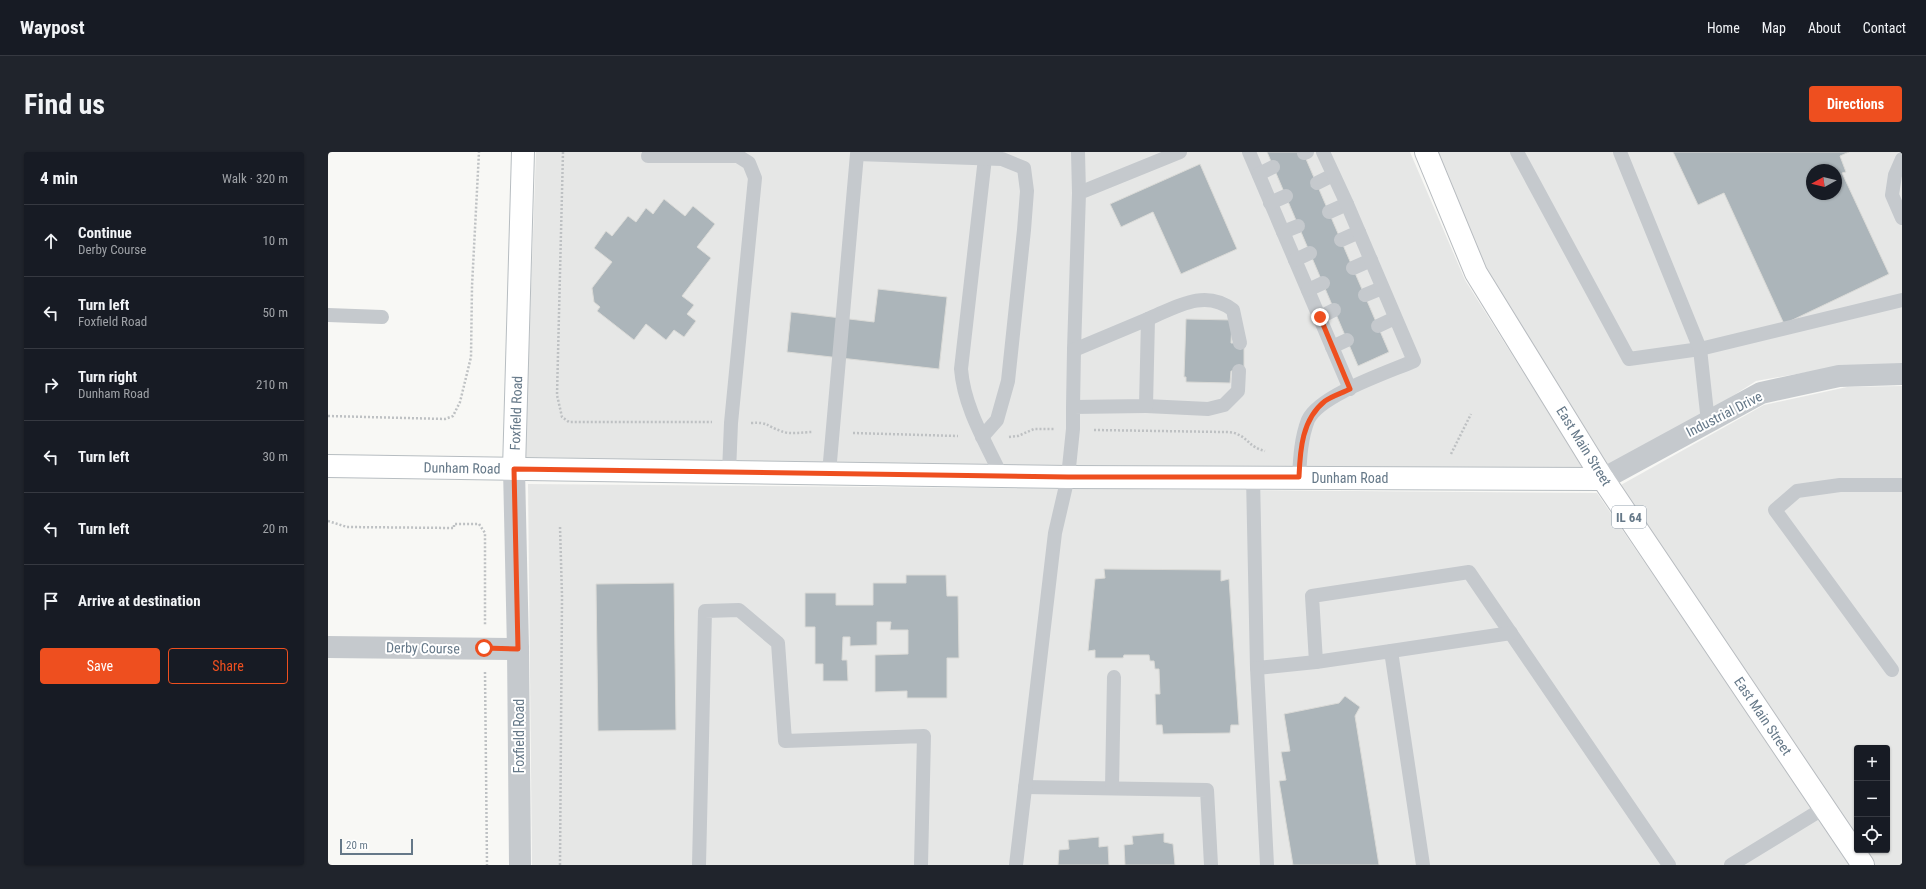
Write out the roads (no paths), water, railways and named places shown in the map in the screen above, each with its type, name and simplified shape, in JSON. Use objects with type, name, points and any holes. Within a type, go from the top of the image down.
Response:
[{"type":"street","name":"Foxfield Road","points":[[520,865],[518,649],[514,469],[523,152]]},
{"type":"street","name":"East Main Street","points":[[1426,152],[1476,273],[1603,479],[1863,865]]},
{"type":"street","name":"Industrial Drive","points":[[1603,479],[1761,393],[1839,376],[1902,374]]},
{"type":"street","name":"Dunham Road","points":[[328,466],[1068,477],[1603,479]]},
{"type":"street","name":"Derby Course","points":[[328,647],[518,649]]},
{"type":"lane","points":[[1016,865],[1055,533],[1068,477],[1073,429],[1079,193],[1078,152]]},
{"type":"lane","points":[[1079,193],[1180,152]]},
{"type":"lane","points":[[1249,152],[1350,389]]},
{"type":"lane","points":[[1299,477],[1300,451],[1309,419],[1325,401],[1414,361],[1347,204],[1323,152]]},
{"type":"lane","points":[[1517,152],[1629,359],[1700,349],[1902,300]]},
{"type":"lane","points":[[1620,152],[1700,349],[1708,422]]},
{"type":"lane","points":[[829,473],[857,154],[1002,159],[1024,168],[1027,191],[1008,381],[997,420],[982,436]]},
{"type":"lane","points":[[648,156],[738,156],[749,163],[755,178],[732,415],[729,472]]},
{"type":"lane","points":[[985,158],[961,369],[962,386],[967,402],[1001,475]]},
{"type":"lane","points":[[1902,159],[1895,175],[1892,195],[1902,218]]},
{"type":"lane","points":[[1258,174],[1273,167]]},
{"type":"lane","points":[[1317,183],[1333,175]]},
{"type":"lane","points":[[1270,203],[1286,196]]},
{"type":"lane","points":[[1329,212],[1347,204]]},
{"type":"lane","points":[[1283,232],[1298,226]]},
{"type":"lane","points":[[1341,240],[1359,232]]},
{"type":"lane","points":[[1295,260],[1310,253]]},
{"type":"lane","points":[[1353,268],[1371,260]]},
{"type":"lane","points":[[1308,290],[1323,283]]},
{"type":"lane","points":[[1365,295],[1382,288]]},
{"type":"lane","points":[[1074,350],[1148,320],[1185,303],[1207,299],[1224,303],[1233,310],[1240,343]]},
{"type":"lane","points":[[1320,317],[1334,310]]},
{"type":"lane","points":[[328,315],[382,317]]},
{"type":"lane","points":[[1378,326],[1396,318]]},
{"type":"lane","points":[[1146,406],[1148,320]]},
{"type":"lane","points":[[1332,347],[1347,340]]},
{"type":"lane","points":[[1073,407],[1146,406],[1208,409],[1224,405],[1238,391],[1239,371]]},
{"type":"lane","points":[[1253,477],[1256,668],[1267,865]]},
{"type":"lane","points":[[1892,670],[1775,510],[1797,491],[1840,485],[1902,485]]},
{"type":"lane","points":[[1316,662],[1312,596],[1469,572],[1669,865]]},
{"type":"lane","points":[[699,865],[705,611],[739,610],[778,643],[785,741],[924,736],[921,865]]},
{"type":"lane","points":[[1256,668],[1316,662],[1511,634]]},
{"type":"lane","points":[[1391,651],[1423,865]]},
{"type":"lane","points":[[1112,788],[1114,677]]},
{"type":"lane","points":[[1025,787],[1207,790],[1211,865]]},
{"type":"lane","points":[[1730,865],[1824,808]]}]
